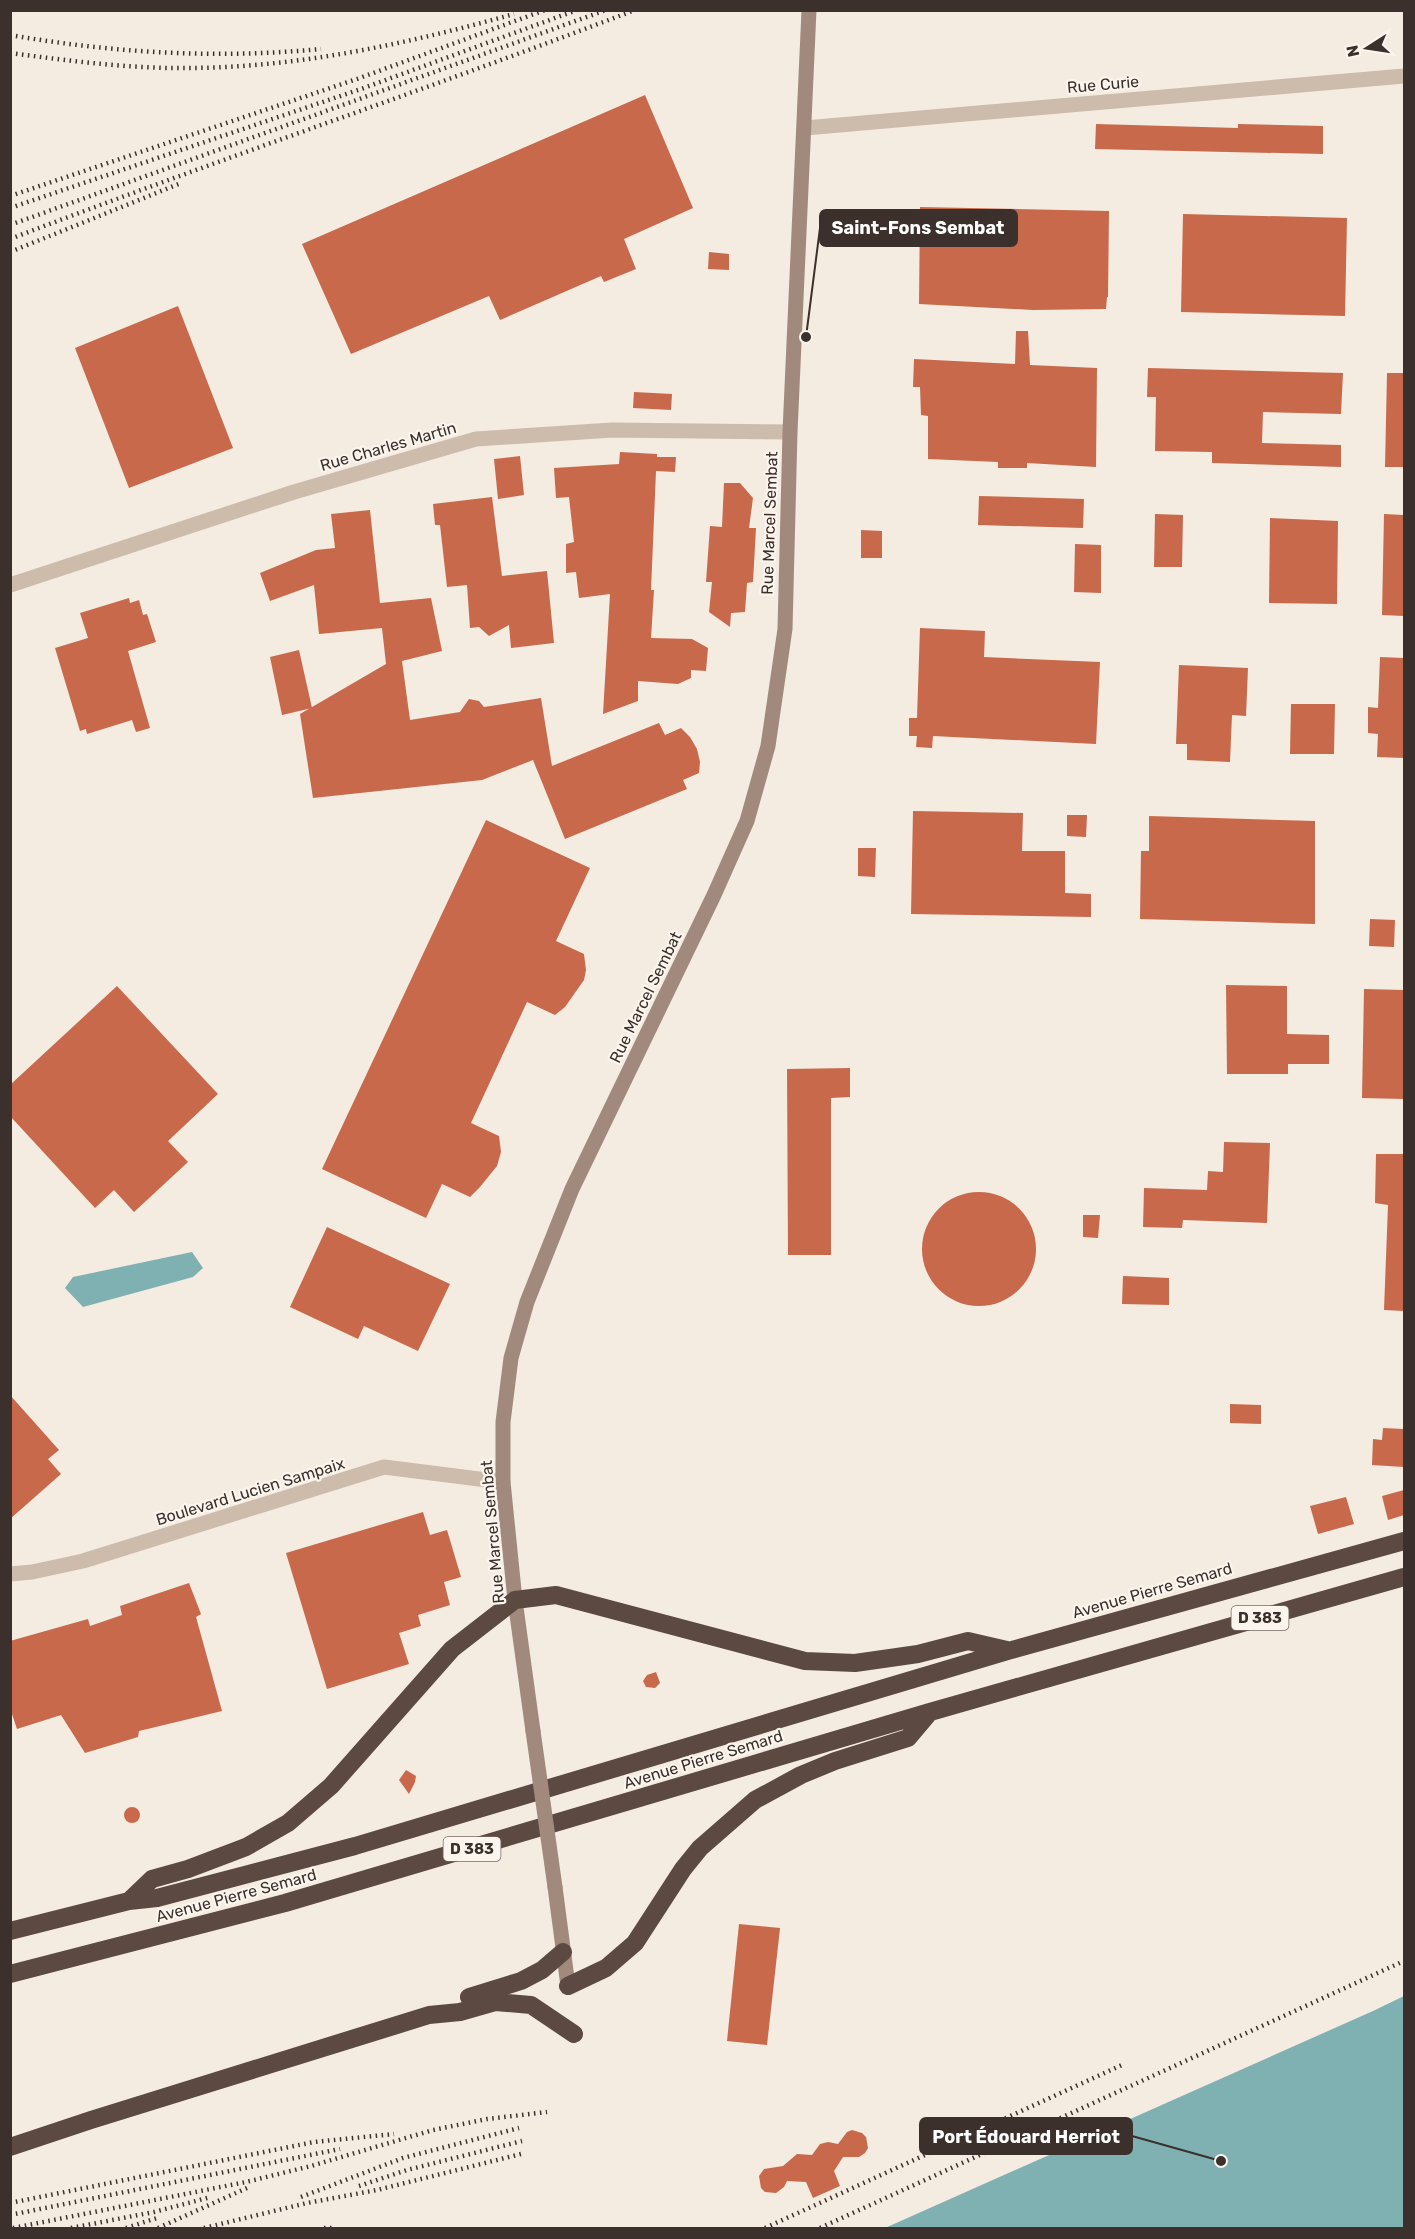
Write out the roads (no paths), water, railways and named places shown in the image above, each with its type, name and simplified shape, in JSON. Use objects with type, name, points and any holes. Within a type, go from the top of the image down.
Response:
[{"type":"highway","name":"Avenue Pierre Semard","points":[[10,1931],[129,1901],[157,1898],[355,1846],[1008,1651],[1404,1541]]},
{"type":"highway","name":"Avenue Pierre Semard","points":[[10,1974],[285,1903],[930,1712],[1404,1577]]},
{"type":"highway","points":[[129,1901],[152,1879],[188,1869],[246,1847],[288,1823],[331,1786],[452,1649],[515,1600],[556,1595],[805,1661],[855,1663],[918,1654],[968,1641],[1008,1651]]},
{"type":"highway","points":[[568,1986],[606,1968],[635,1942],[683,1869],[700,1848],[755,1800],[818,1768],[908,1738],[930,1712]]},
{"type":"highway","points":[[10,2147],[429,2015],[457,2001],[521,1981],[542,1970],[563,1952]]},
{"type":"highway","points":[[429,2015],[460,2012],[495,2002],[531,2005],[574,2034]]},
{"type":"highway","points":[[10,2134],[91,2120]]},
{"type":"main road","name":"Rue Marcel Sembat","points":[[568,1986],[515,1600],[503,1482],[504,1422],[511,1358],[527,1302],[572,1189],[714,895],[747,821],[768,746],[784,630],[790,432],[809,10]]},
{"type":"street","name":"Rue Curie","points":[[804,128],[1404,76]]},
{"type":"street","name":"Rue Charles Martin","points":[[10,585],[294,492],[476,439],[612,430],[790,432]]},
{"type":"street","name":"Boulevard Lucien Sampaix","points":[[10,1574],[32,1572],[83,1561],[384,1467],[503,1482]]},
{"type":"water","points":[[192,1252],[203,1268],[193,1277],[83,1307],[65,1288],[73,1277]]},
{"type":"water","points":[[1404,1996],[1404,2228],[885,2228],[1373,2011]]},
{"type":"railway","points":[[10,196],[357,79],[545,10]]},
{"type":"railway","points":[[10,208],[361,89],[577,10]]},
{"type":"railway","points":[[10,225],[606,10]]},
{"type":"railway","points":[[10,239],[635,10]]},
{"type":"railway","points":[[10,53],[124,66],[233,67],[355,52],[435,35],[514,14]]},
{"type":"railway","points":[[10,35],[127,50],[204,54],[321,49]]},
{"type":"railway","points":[[10,252],[181,183]]},
{"type":"railway","points":[[820,2228],[1404,1961]]},
{"type":"railway","points":[[765,2228],[1122,2065]]},
{"type":"railway","points":[[13,2228],[246,2182],[311,2166],[433,2130],[487,2119],[547,2112]]},
{"type":"railway","points":[[301,2197],[403,2158],[519,2128]]},
{"type":"railway","points":[[10,2203],[314,2142],[394,2134]]},
{"type":"railway","points":[[359,2186],[407,2170],[522,2141]]},
{"type":"railway","points":[[10,2215],[340,2149]]},
{"type":"railway","points":[[204,2228],[307,2203],[377,2190],[525,2153]]},
{"type":"railway","points":[[158,2228],[247,2188]]},
{"type":"railway","points":[[71,2228],[154,2212],[211,2197]]},
{"type":"railway","points":[[126,2228],[157,2218]]},
{"type":"railway","points":[[324,2228],[332,2228]]},
{"type":"place","name":"Saint-Fons Sembat","points":[[806,337]]},
{"type":"place","name":"Port Édouard Herriot","points":[[1221,2161]]}]
